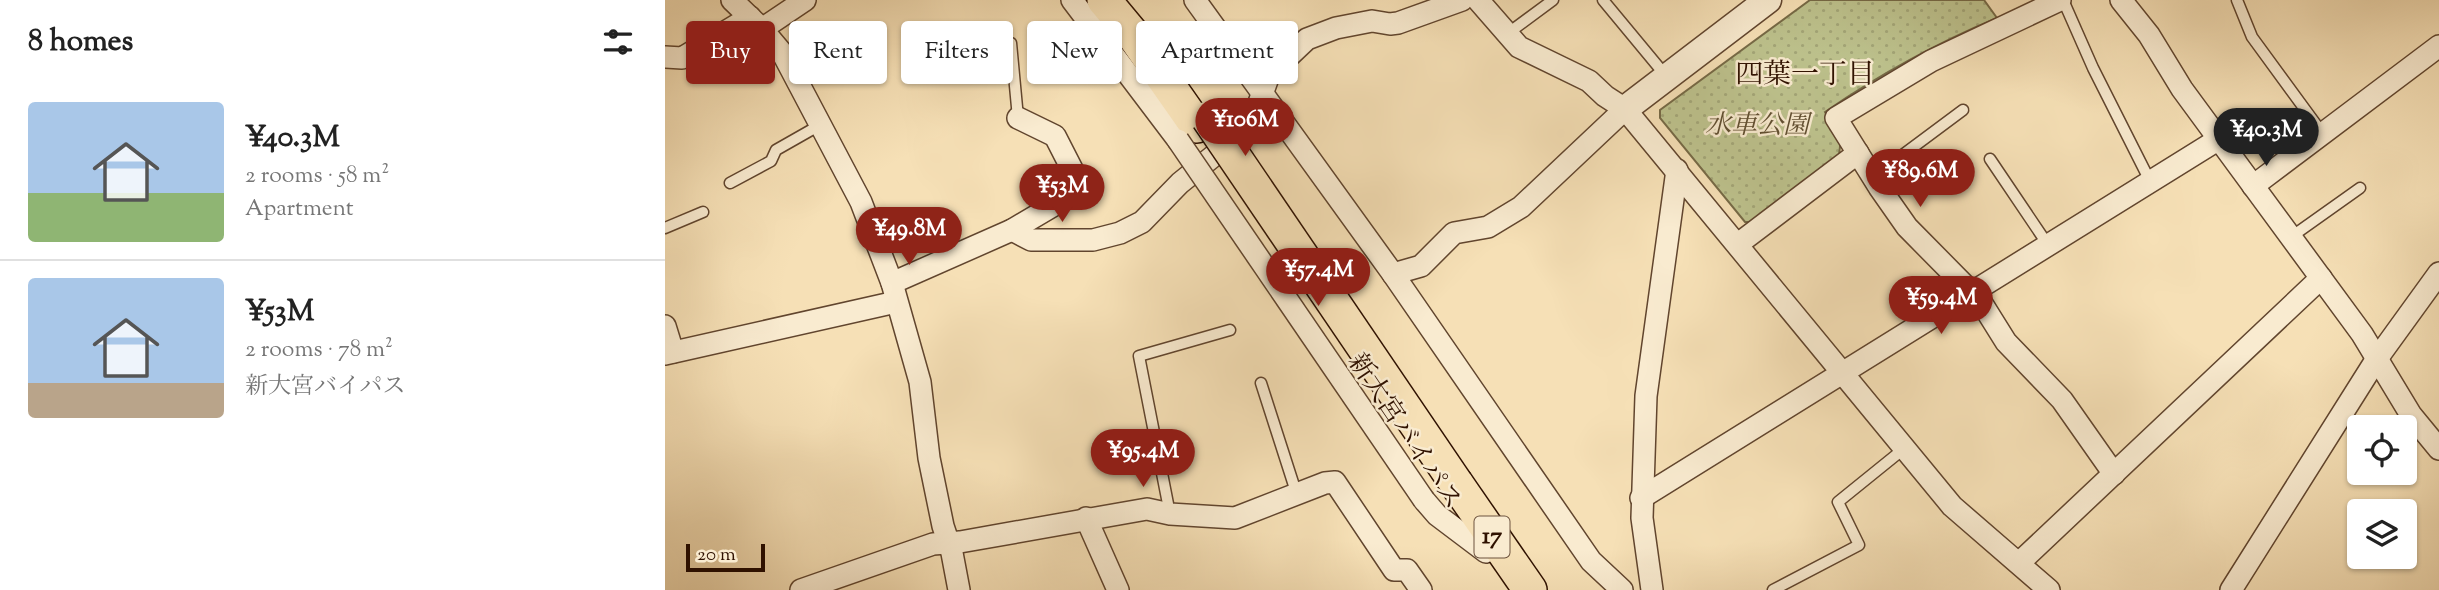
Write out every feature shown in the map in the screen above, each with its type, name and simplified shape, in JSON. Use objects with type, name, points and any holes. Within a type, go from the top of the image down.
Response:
[{"type":"highway","name":"新大宮バイパス","points":[[1104,0],[1134,36],[1441,491],[1511,590]]},
{"type":"highway","name":"新大宮バイパス","points":[[1121,0],[1194,128]]},
{"type":"highway","name":"新大宮バイパス","points":[[1441,491],[1530,590]]},
{"type":"street","points":[[732,0],[754,21]]},
{"type":"street","points":[[760,21],[805,0]]},
{"type":"street","name":"17","points":[[1072,0],[1194,128]]},
{"type":"street","points":[[1195,0],[1393,274],[1591,561],[1622,590]]},
{"type":"street","points":[[1011,230],[1031,240],[1093,240],[1120,233],[1142,222],[1180,183],[1237,137],[1256,111],[1269,75],[1307,39],[1336,28],[1372,21],[1398,23],[1462,0]]},
{"type":"street","points":[[1478,0],[1519,47],[1590,81],[1605,96],[1625,108],[1952,506],[2049,590]]},
{"type":"street","points":[[1393,274],[1421,266],[1454,233],[1488,227],[1521,207],[1625,108],[1767,0]]},
{"type":"street","points":[[2061,0],[1931,61],[1836,118],[1907,227],[1981,302],[2006,342],[2062,400],[2114,474]]},
{"type":"street","points":[[2121,0],[2148,35],[2182,89],[2362,334],[2411,415],[2439,449]]},
{"type":"street","points":[[775,45],[783,54],[861,202],[894,292],[920,382],[929,458],[959,590]]},
{"type":"street","points":[[2253,186],[2439,46]]},
{"type":"street","points":[[665,57],[686,56]]},
{"type":"street","points":[[665,326],[669,353],[894,292],[1075,194],[1079,188],[1078,181],[1055,136],[1018,118]]},
{"type":"street","points":[[1641,498],[2219,139]]},
{"type":"street","points":[[1738,244],[1858,153]]},
{"type":"street","points":[[1652,590],[1641,498],[1646,396],[1677,170]]},
{"type":"street","points":[[2231,590],[2376,360],[2439,273]]},
{"type":"street","points":[[2019,563],[2321,278]]},
{"type":"street","points":[[801,590],[933,544],[1147,509],[1170,514],[1235,517],[1325,483],[1335,482],[1394,570],[1407,570],[1421,590]]},
{"type":"street","points":[[1086,518],[1118,590]]},
{"type":"lane","points":[[1507,34],[1553,0]]},
{"type":"lane","points":[[1603,0],[1667,76]]},
{"type":"lane","points":[[2061,0],[2150,181]]},
{"type":"lane","points":[[2237,0],[2252,37],[2323,134]]},
{"type":"lane","points":[[1013,64],[1018,118]]},
{"type":"lane","points":[[1873,177],[1963,110]]},
{"type":"lane","points":[[730,183],[771,161],[776,150],[820,125]]},
{"type":"lane","points":[[1990,159],[2048,245]]},
{"type":"lane","points":[[2291,237],[2360,188]]},
{"type":"lane","points":[[665,228],[703,212]]},
{"type":"lane","points":[[1170,514],[1139,356],[1230,330]]},
{"type":"lane","points":[[1261,383],[1297,495]]},
{"type":"lane","points":[[1773,590],[1859,545],[1838,502],[1906,447]]},
{"type":"green space","name":"水車公園","points":[[1810,0],[1984,0],[1997,18],[1909,60],[1825,112],[1841,138],[1839,155],[1753,222],[1745,222],[1660,118],[1660,110]]},
{"type":"district","name":"四葉一丁目","points":[[1805,76]]}]
